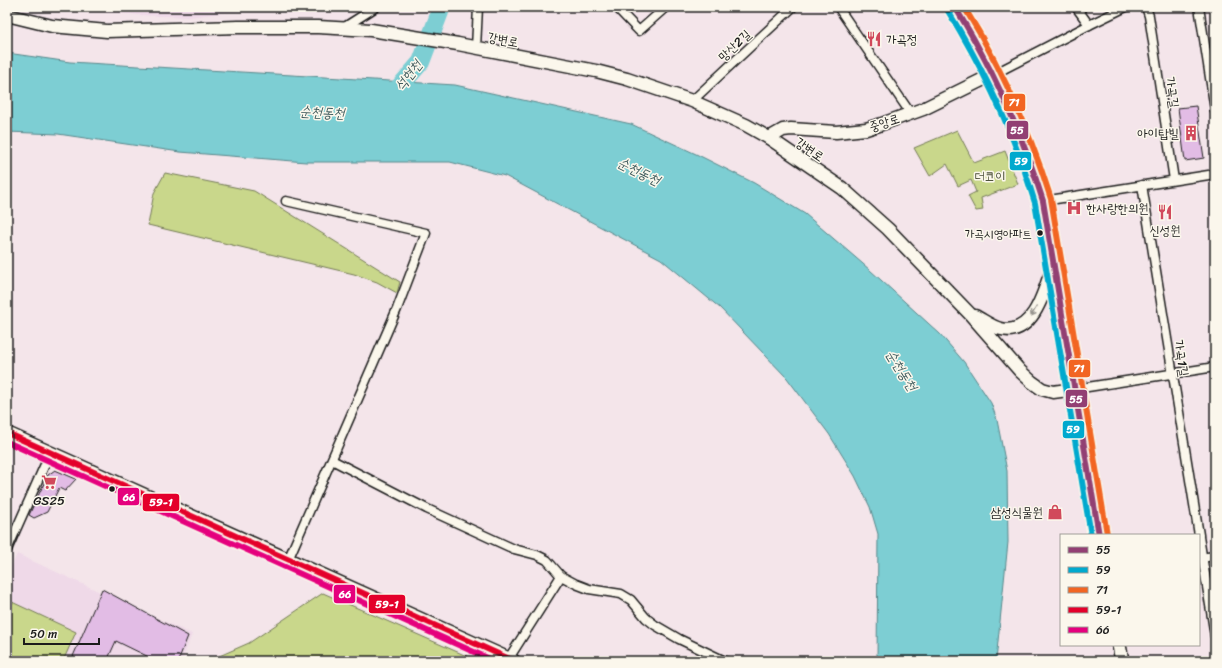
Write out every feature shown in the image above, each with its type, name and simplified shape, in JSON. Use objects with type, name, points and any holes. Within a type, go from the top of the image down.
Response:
[{"type":"main road","points":[[955,7],[981,52],[1028,153],[1043,201],[1075,389],[1084,454],[1099,534]]},
{"type":"main road","points":[[7,15],[52,26],[107,31],[238,27],[343,28]]},
{"type":"main road","name":"강변로","points":[[343,28],[372,30],[458,44],[596,71],[627,79],[692,101],[746,125],[769,138],[842,188],[863,206],[888,229],[970,314],[1020,371],[1032,382],[1042,389],[1053,392],[1075,389]]},
{"type":"main road","name":"중앙로","points":[[769,138],[783,130],[791,129],[836,132],[866,129],[911,114],[955,94],[992,74]]},
{"type":"main road","points":[[970,314],[1000,329],[1016,328],[1026,323],[1034,313],[1054,262]]},
{"type":"main road","points":[[7,433],[511,660]]},
{"type":"main road","points":[[1119,646],[1122,661]]},
{"type":"street","points":[[343,28],[376,7]]},
{"type":"street","points":[[476,48],[478,7]]},
{"type":"street","points":[[616,7],[639,31],[666,7]]},
{"type":"street","name":"망산2길","points":[[692,101],[793,7]]},
{"type":"street","points":[[838,7],[911,114]]},
{"type":"street","points":[[1076,7],[1088,25]]},
{"type":"street","points":[[992,74],[1126,7]]},
{"type":"street","name":"가곡길","points":[[1146,7],[1149,16],[1174,180]]},
{"type":"street","points":[[1199,7],[1215,110]]},
{"type":"street","points":[[1043,201],[1215,174]]},
{"type":"street","name":"가곡1길","points":[[1142,185],[1199,534]]},
{"type":"street","points":[[286,201],[426,233],[397,309],[288,560]]},
{"type":"street","points":[[1075,389],[1215,367]]},
{"type":"street","points":[[7,550],[50,453]]},
{"type":"street","points":[[332,460],[427,509],[514,548],[547,560],[561,576],[576,584],[589,589],[621,594],[631,600],[642,614],[655,625],[725,661]]},
{"type":"street","name":"가곡1길","points":[[1200,547],[1215,636]]},
{"type":"street","points":[[1201,558],[1215,556]]},
{"type":"street","points":[[511,660],[561,576]]},
{"type":"shaded area","points":[[74,7],[256,7],[255,9],[189,17],[137,15]]},
{"type":"shaded area","points":[[17,554],[192,634],[182,661],[7,661],[7,576]]},
{"type":"green space","name":"더코이","points":[[957,130],[974,163],[1005,151],[1018,184],[981,198],[983,210],[976,211],[968,196],[976,192],[971,180],[958,186],[947,164],[930,176],[914,148]]},
{"type":"green space","points":[[165,173],[254,191],[400,282],[397,293],[377,282],[354,274],[148,225],[154,193]]},
{"type":"green space","points":[[323,593],[478,661],[208,661],[249,643]]},
{"type":"green space","points":[[12,602],[76,632],[63,661],[7,661],[7,613]]},
{"type":"water","name":"순천동천","points":[[7,53],[70,62],[455,85],[631,124],[754,183],[805,214],[870,270],[940,334],[964,362],[991,403],[997,420],[1007,471],[1008,542],[996,661],[877,661],[878,534],[870,507],[855,476],[829,434],[787,378],[720,308],[661,259],[505,176],[450,162],[306,162],[180,152],[58,134],[7,132]]},
{"type":"building","name":"아이탑빌","points":[[1196,106],[1204,158],[1185,161],[1178,108]]},
{"type":"building","points":[[55,470],[76,479],[65,491],[59,488],[47,512],[34,518],[29,515],[48,475]]},
{"type":"building","points":[[102,589],[188,636],[178,661],[157,661],[116,641],[107,661],[71,661]]},
{"type":"waterway","name":"석현천","points":[[388,100],[421,62],[441,7]]},
{"type":"transit line","name":"55","points":[[955,7],[969,30],[1005,101],[1026,150],[1043,201],[1099,534]]},
{"type":"transit line","name":"71","points":[[964,7],[978,29],[1014,100],[1034,149],[1051,199],[1107,534]]},
{"type":"transit line","name":"59","points":[[948,11],[987,80],[998,104],[1018,153],[1035,203],[1091,534]]},
{"type":"transit line","name":"59-1","points":[[7,433],[514,661]]},
{"type":"transit line","name":"66","points":[[7,442],[494,661]]},
{"type":"place","name":"가곡정","points":[[874,39]]},
{"type":"place","name":"아이탑빌","points":[[1191,133]]},
{"type":"place","name":"한사랑한의원","points":[[1074,208]]},
{"type":"place","name":"신성원","points":[[1165,212]]},
{"type":"place","name":"가곡시영아파트","points":[[1040,233]]},
{"type":"place","name":"GS25","points":[[49,482]]},
{"type":"place","name":"삼성식물원","points":[[1055,512]]}]
